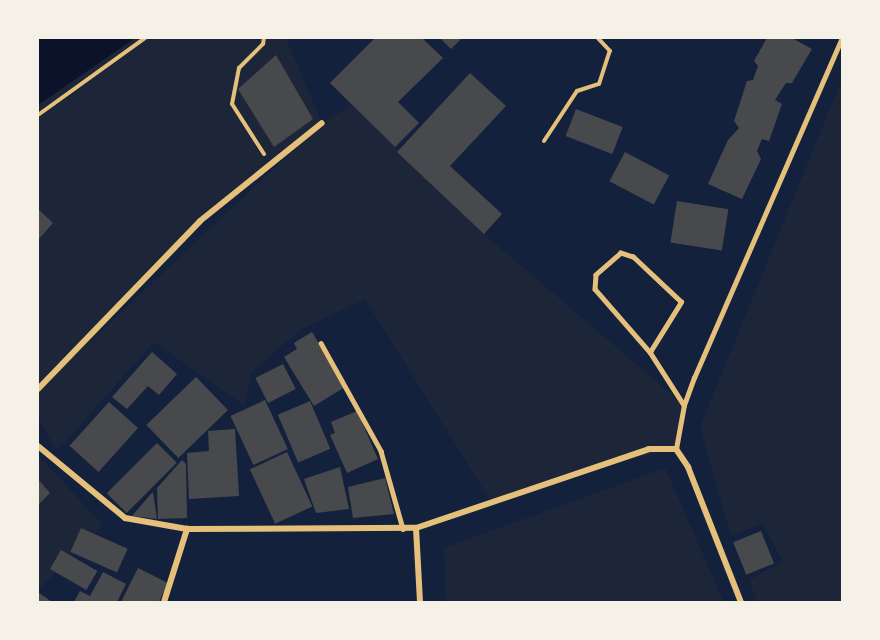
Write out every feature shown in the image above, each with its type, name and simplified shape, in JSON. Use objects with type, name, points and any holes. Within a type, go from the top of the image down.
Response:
[{"type":"street","points":[[38,389],[200,221],[322,123]]},
{"type":"street","points":[[38,446],[125,518],[188,529],[416,528],[649,449],[676,449],[688,467],[741,603]]},
{"type":"street","points":[[416,528],[420,603]]},
{"type":"street","points":[[164,603],[188,529]]},
{"type":"lane","points":[[676,449],[684,405],[843,38]]},
{"type":"lane","points":[[650,352],[681,302],[633,257],[621,253],[596,275],[595,289],[650,352],[684,405]]},
{"type":"lane","points":[[321,343],[381,451],[403,529]]},
{"type":"path","points":[[38,115],[145,38]]},
{"type":"path","points":[[264,38],[263,44],[239,68],[232,104],[270,165]]},
{"type":"path","points":[[544,141],[577,92],[599,84],[610,51],[598,38]]},
{"type":"shaded area","points":[[38,38],[135,38],[38,105]]},
{"type":"shaded area","points":[[135,38],[286,38],[322,123],[352,105],[484,234],[684,405],[676,449],[609,464],[492,503],[365,299],[300,330],[251,373],[245,406],[154,342],[57,451],[38,418],[38,105]],"holes":[[[314,131],[40,388],[200,221]]]},
{"type":"shaded area","points":[[842,79],[842,602],[758,602],[749,580],[783,562],[763,523],[731,537],[700,427]]},
{"type":"shaded area","points":[[38,455],[103,525],[38,590],[38,505],[50,493],[38,479]]},
{"type":"shaded area","points":[[665,468],[724,602],[446,602],[444,548]]},
{"type":"building","points":[[375,38],[422,38],[443,58],[398,102],[419,123],[395,147],[330,83]]},
{"type":"building","points":[[440,38],[462,38],[451,49]]},
{"type":"building","points":[[767,38],[792,38],[812,49],[792,83],[786,83],[775,100],[782,104],[769,141],[762,139],[757,151],[761,159],[742,199],[708,184],[728,140],[739,128],[734,121],[747,81],[753,80],[758,66],[754,61]]},
{"type":"building","points":[[276,55],[313,119],[274,147],[238,89]]},
{"type":"building","points":[[470,73],[506,106],[450,166],[502,214],[484,234],[397,152]]},
{"type":"building","points":[[576,109],[623,127],[612,154],[566,136]]},
{"type":"building","points":[[625,152],[669,175],[654,205],[610,181]]},
{"type":"building","points":[[677,201],[728,209],[722,251],[670,242]]},
{"type":"building","points":[[38,209],[53,223],[38,240]]},
{"type":"building","points":[[312,332],[345,387],[314,406],[284,357],[297,349],[294,343]]},
{"type":"building","points":[[152,352],[177,374],[159,395],[148,386],[127,409],[112,397]]},
{"type":"building","points":[[283,364],[296,389],[268,403],[255,378]]},
{"type":"building","points":[[196,377],[228,410],[178,458],[146,425]]},
{"type":"building","points":[[265,400],[288,449],[253,465],[231,416]]},
{"type":"building","points":[[310,401],[330,449],[298,463],[278,415]]},
{"type":"building","points":[[109,402],[138,428],[99,472],[70,446]]},
{"type":"building","points":[[357,411],[378,459],[347,473],[330,435],[335,433],[331,422]]},
{"type":"building","points":[[235,429],[239,496],[189,499],[187,453],[209,451],[208,431]]},
{"type":"building","points":[[157,443],[177,463],[127,513],[107,493]]},
{"type":"building","points":[[287,452],[312,506],[275,524],[250,469]]},
{"type":"building","points":[[182,460],[186,464],[187,518],[158,519],[157,488]]},
{"type":"building","points":[[340,467],[349,509],[316,513],[304,479]]},
{"type":"building","points":[[385,478],[394,514],[353,518],[348,487]]},
{"type":"building","points":[[38,479],[50,493],[38,505]]},
{"type":"building","points":[[153,492],[157,519],[132,516],[150,495]]},
{"type":"building","points":[[81,528],[128,549],[117,572],[70,552]]},
{"type":"building","points":[[761,531],[774,563],[746,575],[733,542]]},
{"type":"building","points":[[61,550],[97,571],[86,590],[50,569]]},
{"type":"building","points":[[138,568],[168,583],[159,602],[121,602]]},
{"type":"building","points":[[103,572],[126,584],[117,602],[74,602],[80,591],[90,596]]},
{"type":"building","points":[[38,592],[52,602],[38,602]]}]
